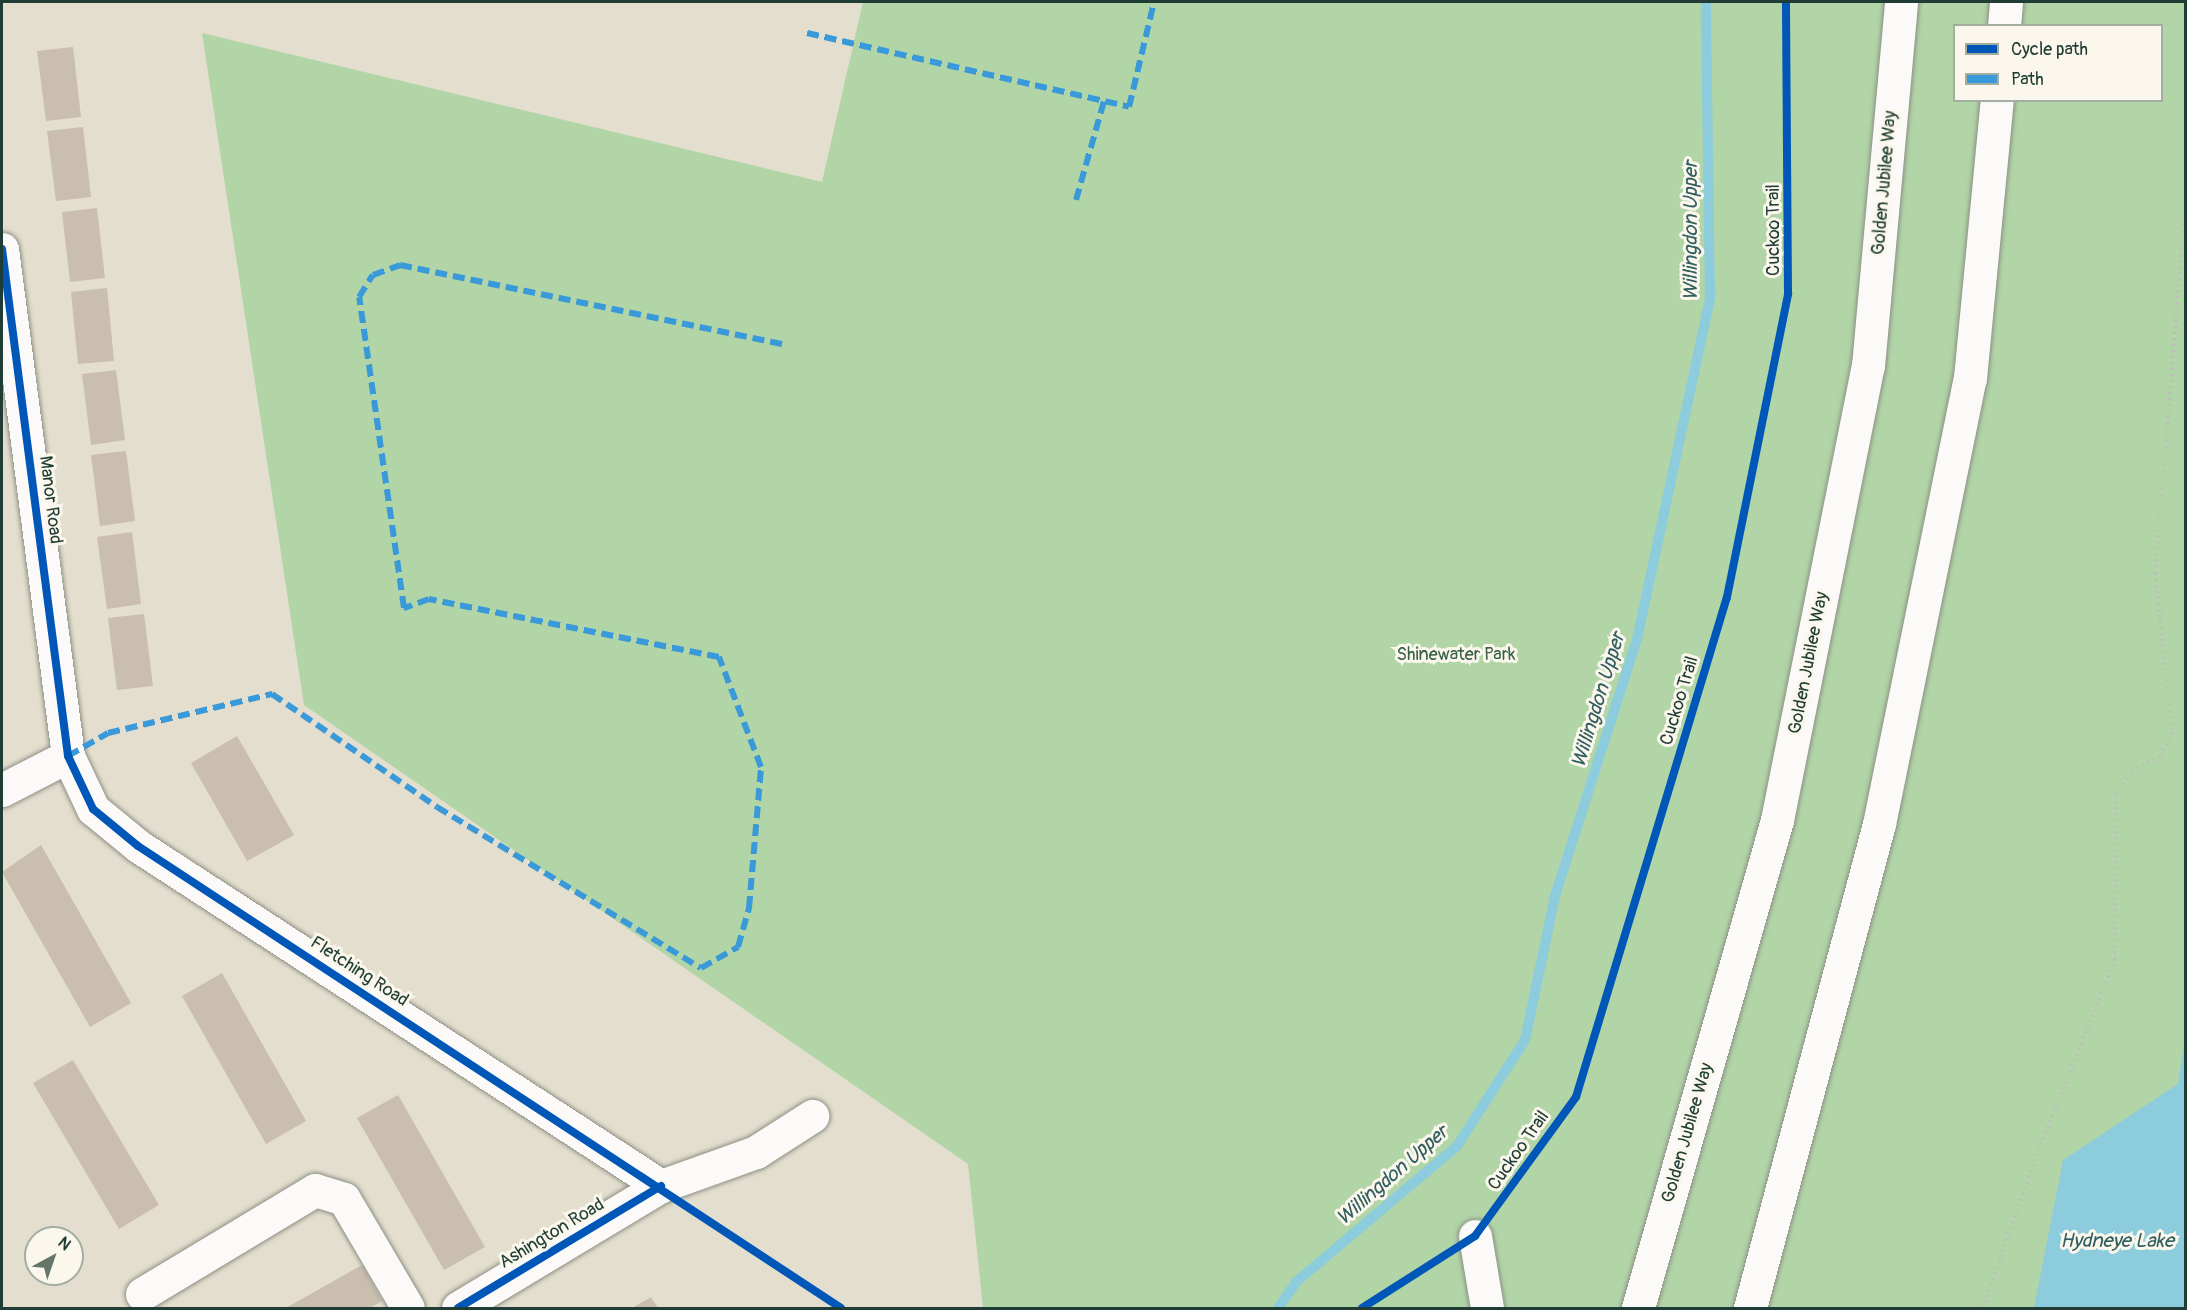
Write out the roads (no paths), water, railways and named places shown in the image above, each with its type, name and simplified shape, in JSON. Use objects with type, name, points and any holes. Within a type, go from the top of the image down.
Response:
[{"type":"main road","name":"Golden Jubilee Way","points":[[1638,1308],[1779,808],[1868,366],[1901,2]]},
{"type":"main road","points":[[2004,24],[2006,2]]},
{"type":"main road","points":[[1750,1308],[1879,824],[1968,390],[1997,102]]},
{"type":"main road","name":"Manor Road","points":[[2,249],[68,756]]},
{"type":"main road","points":[[2,790],[68,756]]},
{"type":"main road","name":"Fletching Road","points":[[68,756],[93,809],[138,846],[661,1186]]},
{"type":"main road","name":"Ashington Road","points":[[458,1308],[661,1186],[756,1152],[812,1116]]},
{"type":"main road","points":[[142,1294],[315,1190],[344,1199],[408,1308]]},
{"type":"main road","points":[[1474,1236],[1487,1308]]},
{"type":"water","name":"Hydneye Lake","points":[[2185,1038],[2185,1308],[2034,1308],[2063,1160],[2178,1084]]},
{"type":"waterway","name":"Willingdon Upper","points":[[1278,1308],[1296,1282],[1457,1146],[1525,1040],[1555,896],[1637,639],[1710,299],[1706,2]]},
{"type":"park label","name":"Shinewater Park","points":[[1456,655]]}]
